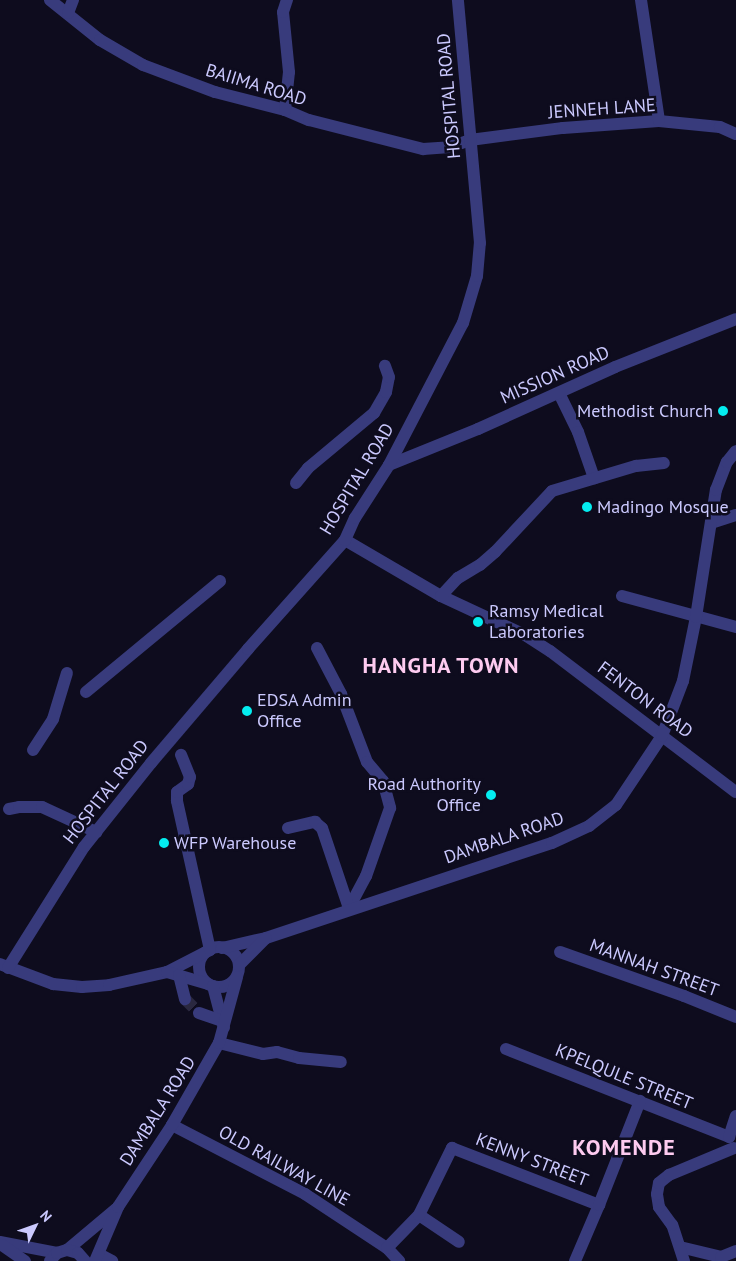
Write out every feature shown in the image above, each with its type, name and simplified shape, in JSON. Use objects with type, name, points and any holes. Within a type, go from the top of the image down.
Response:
[{"type":"street","name":"BAIIMA ROAD","points":[[50,0],[100,40],[143,65],[215,92],[284,110],[309,120],[424,149],[450,147],[470,140]]},
{"type":"street","points":[[68,13],[73,0]]},
{"type":"street","points":[[284,110],[289,72],[283,12],[287,0]]},
{"type":"street","name":"HOSPITAL ROAD","points":[[4,966],[84,847],[150,763],[345,540],[355,518],[389,465],[463,323],[478,276],[480,243],[458,0]]},
{"type":"street","points":[[641,0],[659,121]]},
{"type":"street","name":"JENNEH LANE","points":[[470,140],[564,128],[659,121],[720,127],[736,134]]},
{"type":"street","name":"MISSION ROAD","points":[[389,465],[478,430],[615,367],[736,319]]},
{"type":"street","points":[[296,483],[308,468],[374,413],[386,392],[389,376],[385,366]]},
{"type":"street","points":[[559,393],[578,432],[594,478]]},
{"type":"street","name":"DAMBALA ROAD","points":[[173,973],[216,949],[266,938],[348,909],[552,843],[589,826],[616,805],[662,736],[683,682],[696,617],[716,490],[727,462],[736,450]]},
{"type":"street","points":[[441,596],[458,578],[480,565],[495,552],[552,491],[636,466],[664,464]]},
{"type":"street","points":[[711,523],[736,515]]},
{"type":"street","name":"FENTON ROAD","points":[[345,540],[441,596],[525,635],[544,647],[736,792]]},
{"type":"street","points":[[86,692],[220,580]]},
{"type":"street","points":[[622,596],[736,627]]},
{"type":"street","points":[[317,648],[341,694],[368,762],[383,780],[390,808],[366,876],[348,909]]},
{"type":"street","points":[[34,750],[53,719],[67,673]]},
{"type":"street","points":[[181,755],[190,777],[188,784],[177,792],[177,801],[216,949]]},
{"type":"street","points":[[9,809],[42,807],[96,832]]},
{"type":"street","points":[[288,828],[316,822],[322,828],[348,909]]},
{"type":"street","name":"DAMBALA ROAD","points":[[97,1258],[118,1207],[172,1125],[219,1043],[238,971],[266,938]]},
{"type":"street","points":[[4,966],[67,987],[108,984],[173,973],[210,985],[226,986],[238,971],[233,954],[216,949]]},
{"type":"street","points":[[216,949],[201,960],[200,966],[203,979],[210,985],[223,1026]]},
{"type":"street","name":"MANNAH STREET","points":[[560,952],[684,996],[736,1017]]},
{"type":"street","points":[[173,973],[185,999]]},
{"type":"street","points":[[199,1012],[223,1026]]},
{"type":"street","points":[[219,1043],[263,1054],[277,1052],[299,1058],[341,1062]]},
{"type":"street","name":"KPELQULE STREET","points":[[506,1049],[640,1101],[733,1146]]},
{"type":"street","points":[[575,1261],[640,1101]]},
{"type":"street","points":[[684,1261],[672,1225],[658,1207],[657,1194],[660,1183],[668,1175],[733,1146],[736,1116]]},
{"type":"street","name":"OLD RAILWAY LINE","points":[[172,1125],[305,1194],[387,1248],[399,1261]]},
{"type":"street","name":"KENNY STREET","points":[[387,1248],[419,1215],[452,1148],[599,1205]]},
{"type":"street","name":"DAMBALA ROAD","points":[[58,1255],[118,1207]]},
{"type":"street","points":[[419,1215],[459,1242]]},
{"type":"street","points":[[0,1243],[58,1255],[78,1253],[85,1261]]},
{"type":"street","points":[[0,1243],[25,1261]]},
{"type":"street","points":[[680,1247],[721,1257],[736,1251]]},
{"type":"street","points":[[97,1258],[112,1261]]},
{"type":"tunnel","points":[[185,999],[199,1013]]},
{"type":"place","name":"Methodist Church","points":[[723,411]]},
{"type":"place","name":"Madingo Mosque","points":[[587,507]]},
{"type":"place","name":"Ramsy Medical Laboratories","points":[[478,622]]},
{"type":"place","name":"EDSA Admin Office","points":[[247,711]]},
{"type":"place","name":"Road Authority Office","points":[[491,795]]},
{"type":"place","name":"WFP Warehouse","points":[[164,843]]},
{"type":"district","name":"HANGHA TOWN","points":[[441,666]]},
{"type":"district","name":"KOMENDE","points":[[624,1148]]}]
